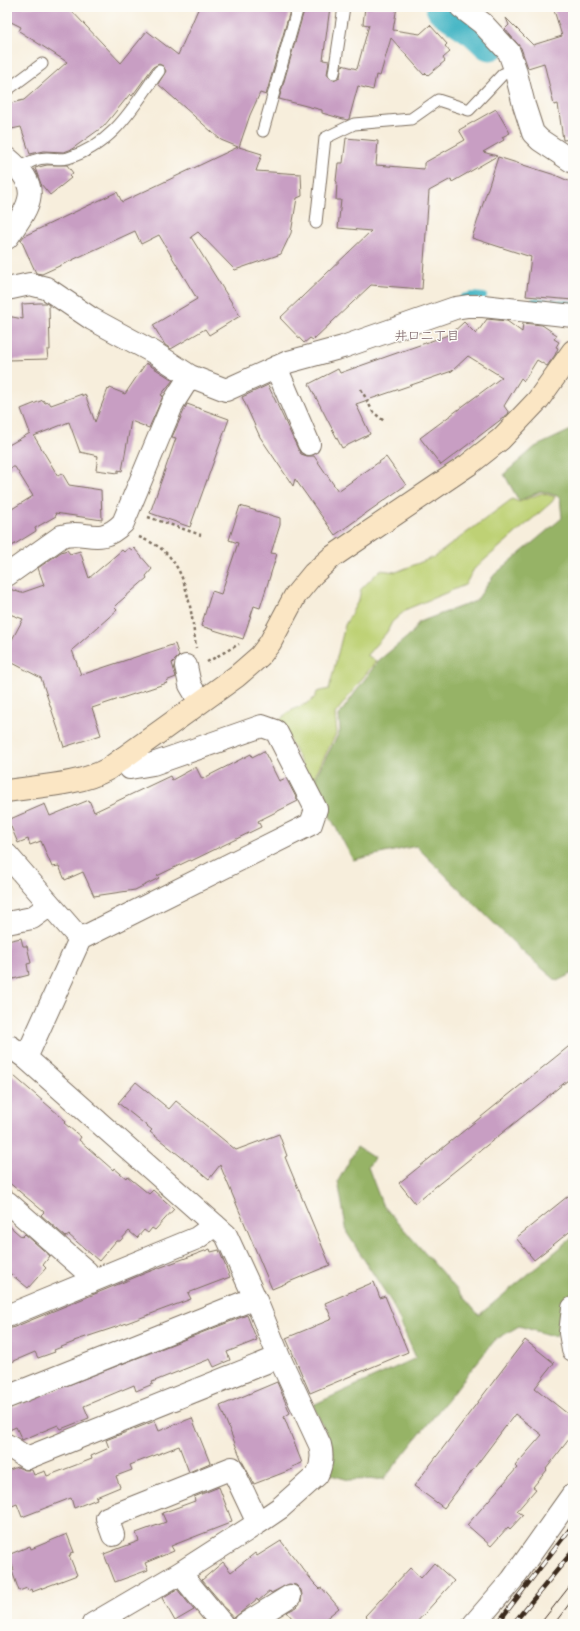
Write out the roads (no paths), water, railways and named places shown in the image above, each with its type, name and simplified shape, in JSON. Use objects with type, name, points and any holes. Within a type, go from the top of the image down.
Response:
[{"type":"street","points":[[461,7],[482,23],[506,47],[509,52],[510,71],[524,105],[533,133],[540,140],[573,162]]},
{"type":"street","points":[[7,238],[21,218],[31,196],[29,184],[13,163]]},
{"type":"street","points":[[7,290],[30,284],[46,288],[92,319],[153,352],[190,376],[226,390],[276,367],[300,358],[343,347],[455,308],[483,306],[573,316]]},
{"type":"street","points":[[7,791],[90,777],[108,769],[237,676],[260,656],[270,643],[295,596],[319,568],[332,557],[468,464],[501,439],[538,400],[573,351]]},
{"type":"street","points":[[276,367],[309,444]]},
{"type":"street","points":[[7,575],[62,536],[101,536],[117,529],[123,523],[173,403],[190,376]]},
{"type":"street","points":[[195,659],[190,685],[200,702]]},
{"type":"street","points":[[93,1624],[180,1573],[280,1508],[317,1475],[322,1460],[320,1445],[226,1235],[16,1053],[80,939],[312,824],[316,809],[276,730],[262,726],[153,764],[130,768],[123,758]]},
{"type":"street","points":[[7,855],[80,939]]},
{"type":"street","points":[[7,923],[32,918],[50,905]]},
{"type":"street","points":[[7,1202],[87,1272],[91,1282]]},
{"type":"street","points":[[7,1316],[196,1238],[215,1225]]},
{"type":"street","points":[[7,1397],[254,1298]]},
{"type":"street","points":[[573,1308],[570,1333],[573,1350]]},
{"type":"street","points":[[7,1445],[27,1458],[279,1356]]},
{"type":"street","points":[[113,1535],[107,1518],[232,1468],[258,1523]]},
{"type":"street","points":[[474,1624],[512,1580],[573,1494]]},
{"type":"street","points":[[180,1573],[222,1624]]},
{"type":"street","points":[[246,1624],[290,1596]]},
{"type":"lane","points":[[263,131],[298,7]]},
{"type":"lane","points":[[334,73],[344,7]]},
{"type":"lane","points":[[7,90],[42,64]]},
{"type":"lane","points":[[13,163],[39,159],[66,159],[99,144],[119,127],[159,71]]},
{"type":"lane","points":[[316,223],[324,138],[354,124],[411,119],[438,100],[469,110],[510,71]]},
{"type":"waterway","points":[[444,7],[476,29],[490,42]]},
{"type":"waterway","points":[[463,297],[472,295],[484,296]]},
{"type":"waterway","points":[[534,301],[573,304]]},
{"type":"tram line","points":[[540,1624],[573,1582]]},
{"type":"tram line","points":[[554,1624],[573,1599]]},
{"type":"railway","points":[[497,1624],[573,1525]]},
{"type":"railway","points":[[513,1624],[573,1551]]},
{"type":"district","name":"井口二丁目","points":[[427,335]]}]
